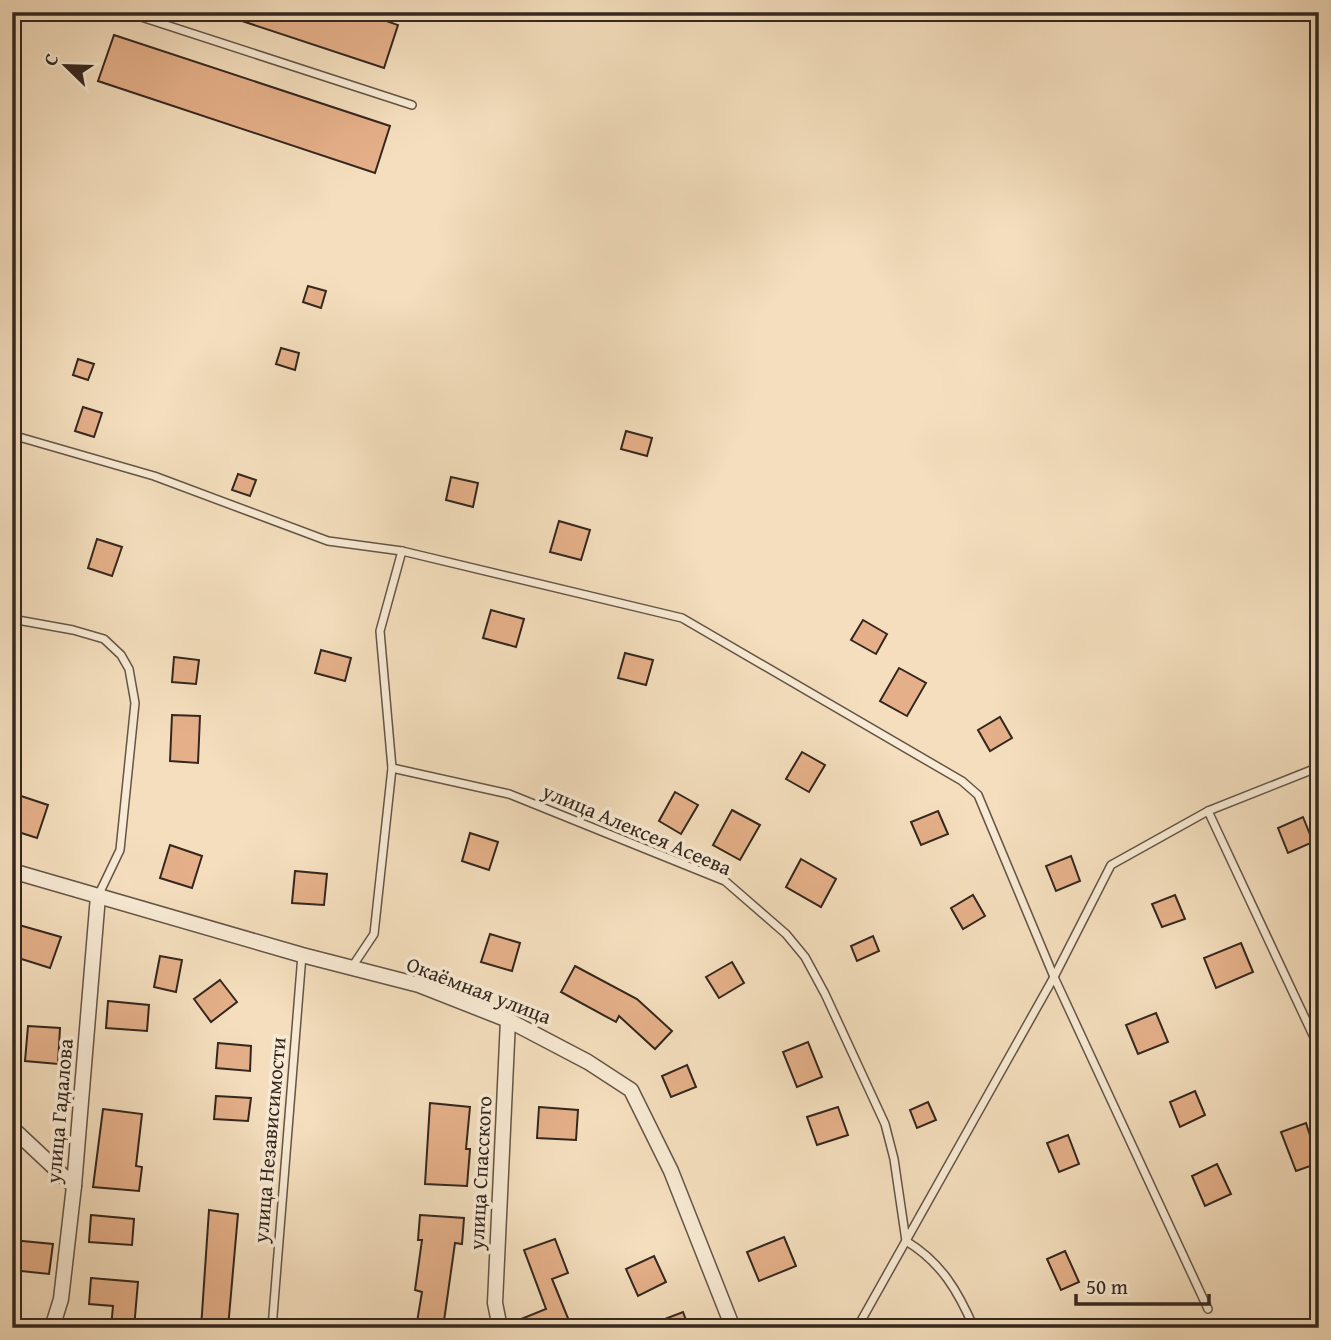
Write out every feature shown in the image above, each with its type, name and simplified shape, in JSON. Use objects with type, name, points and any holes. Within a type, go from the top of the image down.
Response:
[{"type":"street","name":"Окаёмная улица","points":[[12,871],[351,969],[419,985],[508,1020],[565,1049],[631,1090],[671,1171],[733,1328]]},
{"type":"street","name":"улица Гадалова","points":[[52,1328],[61,1299],[74,1186],[97,895]]},
{"type":"street","name":"улица Спасского","points":[[500,1328],[495,1303],[508,1020]]},
{"type":"street","points":[[12,1128],[74,1186]]},
{"type":"lane","points":[[125,12],[412,105]]},
{"type":"lane","points":[[12,435],[154,476],[328,541],[402,551],[682,618],[962,781],[978,795],[1054,977],[1208,1309]]},
{"type":"lane","points":[[351,969],[374,934],[392,768],[380,631],[402,551]]},
{"type":"lane","points":[[12,620],[73,630],[104,639],[121,655],[129,669],[135,703],[120,850],[97,895]]},
{"type":"lane","points":[[857,1328],[1054,977],[1111,865],[1208,811],[1319,767]]},
{"type":"lane","name":"улица Алексея Асеева","points":[[392,768],[509,794],[725,881],[786,934],[805,957],[825,994],[885,1124],[894,1159],[906,1241]]},
{"type":"lane","points":[[1208,811],[1319,1048]]},
{"type":"lane","name":"улица Независимости","points":[[272,1328],[302,955]]},
{"type":"lane","points":[[906,1241],[922,1251],[946,1274],[961,1298],[974,1328]]},
{"type":"building","points":[[224,12],[361,12],[398,25],[384,68],[224,15]]},
{"type":"building","points":[[114,35],[390,126],[375,173],[98,81]]},
{"type":"building","points":[[308,286],[326,291],[321,308],[303,302]]},
{"type":"building","points":[[281,348],[299,353],[295,370],[276,364]]},
{"type":"building","points":[[78,359],[94,364],[88,380],[73,375]]},
{"type":"building","points":[[83,407],[102,413],[94,437],[75,431]]},
{"type":"building","points":[[626,431],[652,438],[647,456],[621,449]]},
{"type":"building","points":[[238,474],[256,480],[250,496],[232,490]]},
{"type":"building","points":[[451,477],[478,483],[473,507],[446,500]]},
{"type":"building","points":[[559,521],[590,530],[581,560],[550,552]]},
{"type":"building","points":[[97,539],[122,547],[112,576],[88,568]]},
{"type":"building","points":[[491,610],[524,619],[516,647],[483,638]]},
{"type":"building","points":[[863,620],[887,634],[876,654],[851,640]]},
{"type":"building","points":[[321,650],[351,658],[345,681],[315,673]]},
{"type":"building","points":[[625,653],[653,660],[646,685],[618,678]]},
{"type":"building","points":[[174,657],[199,660],[196,684],[172,682]]},
{"type":"building","points":[[899,668],[926,683],[907,716],[880,701]]},
{"type":"building","points":[[172,715],[200,716],[198,763],[170,761]]},
{"type":"building","points":[[1000,717],[1012,738],[990,751],[978,730]]},
{"type":"building","points":[[802,752],[825,765],[809,792],[786,779]]},
{"type":"building","points":[[675,792],[698,805],[681,834],[659,821]]},
{"type":"building","points":[[21,796],[48,805],[37,838],[12,830]]},
{"type":"building","points":[[732,810],[760,825],[740,860],[713,845]]},
{"type":"building","points":[[938,811],[948,834],[921,845],[911,822]]},
{"type":"building","points":[[1303,817],[1313,842],[1288,853],[1278,828]]},
{"type":"building","points":[[470,833],[498,842],[489,870],[462,861]]},
{"type":"building","points":[[170,845],[202,856],[192,888],[160,878]]},
{"type":"building","points":[[1071,856],[1080,881],[1056,891],[1046,866]]},
{"type":"building","points":[[801,859],[836,879],[821,907],[786,887]]},
{"type":"building","points":[[295,871],[327,874],[324,905],[292,903]]},
{"type":"building","points":[[973,895],[985,916],[963,929],[951,908]]},
{"type":"building","points":[[1175,895],[1185,919],[1162,927],[1152,904]]},
{"type":"building","points":[[12,923],[61,937],[50,968],[12,956]]},
{"type":"building","points":[[490,934],[520,943],[512,971],[481,962]]},
{"type":"building","points":[[873,936],[879,951],[857,961],[851,946]]},
{"type":"building","points":[[1241,943],[1253,972],[1216,988],[1204,958]]},
{"type":"building","points":[[160,956],[182,960],[176,992],[154,987]]},
{"type":"building","points":[[732,962],[744,983],[719,998],[706,977]]},
{"type":"building","points":[[575,966],[637,999],[672,1031],[655,1049],[619,1016],[616,1022],[561,992]]},
{"type":"building","points":[[220,980],[237,1002],[211,1022],[194,999]]},
{"type":"building","points":[[108,1001],[149,1005],[147,1031],[106,1028]]},
{"type":"building","points":[[1156,1013],[1168,1042],[1138,1054],[1126,1025]]},
{"type":"building","points":[[28,1026],[60,1028],[58,1064],[25,1061]]},
{"type":"building","points":[[808,1042],[822,1077],[797,1087],[783,1052]]},
{"type":"building","points":[[218,1043],[251,1046],[250,1071],[216,1068]]},
{"type":"building","points":[[687,1065],[696,1087],[671,1097],[662,1076]]},
{"type":"building","points":[[1195,1091],[1205,1115],[1180,1127],[1170,1102]]},
{"type":"building","points":[[216,1096],[251,1098],[248,1121],[214,1119]]},
{"type":"building","points":[[928,1102],[936,1120],[917,1128],[910,1110]]},
{"type":"building","points":[[430,1103],[470,1107],[466,1149],[470,1149],[467,1186],[425,1184]]},
{"type":"building","points":[[539,1107],[578,1110],[576,1140],[537,1138]]},
{"type":"building","points":[[838,1107],[848,1135],[817,1145],[807,1117]]},
{"type":"building","points":[[103,1109],[142,1114],[136,1166],[142,1167],[139,1191],[93,1187]]},
{"type":"building","points":[[1306,1123],[1319,1163],[1296,1171],[1281,1132]]},
{"type":"building","points":[[1068,1135],[1079,1164],[1059,1172],[1047,1143]]},
{"type":"building","points":[[1217,1164],[1231,1194],[1205,1206],[1192,1176]]},
{"type":"building","points":[[209,1210],[238,1214],[228,1328],[201,1328]]},
{"type":"building","points":[[91,1215],[134,1219],[132,1245],[89,1242]]},
{"type":"building","points":[[420,1215],[464,1218],[462,1244],[455,1243],[443,1328],[416,1328],[422,1292],[415,1290],[422,1240],[418,1240]]},
{"type":"building","points":[[784,1237],[796,1266],[759,1281],[747,1252]]},
{"type":"building","points":[[555,1239],[568,1273],[552,1279],[572,1328],[509,1328],[509,1324],[546,1309],[524,1250]]},
{"type":"building","points":[[12,1240],[53,1244],[49,1274],[12,1270]]},
{"type":"building","points":[[1065,1251],[1079,1282],[1061,1290],[1047,1259]]},
{"type":"building","points":[[654,1256],[666,1282],[638,1296],[626,1269]]},
{"type":"building","points":[[91,1278],[138,1282],[134,1328],[111,1328],[113,1306],[89,1304]]},
{"type":"building","points":[[683,1312],[689,1328],[644,1328],[644,1327]]}]
